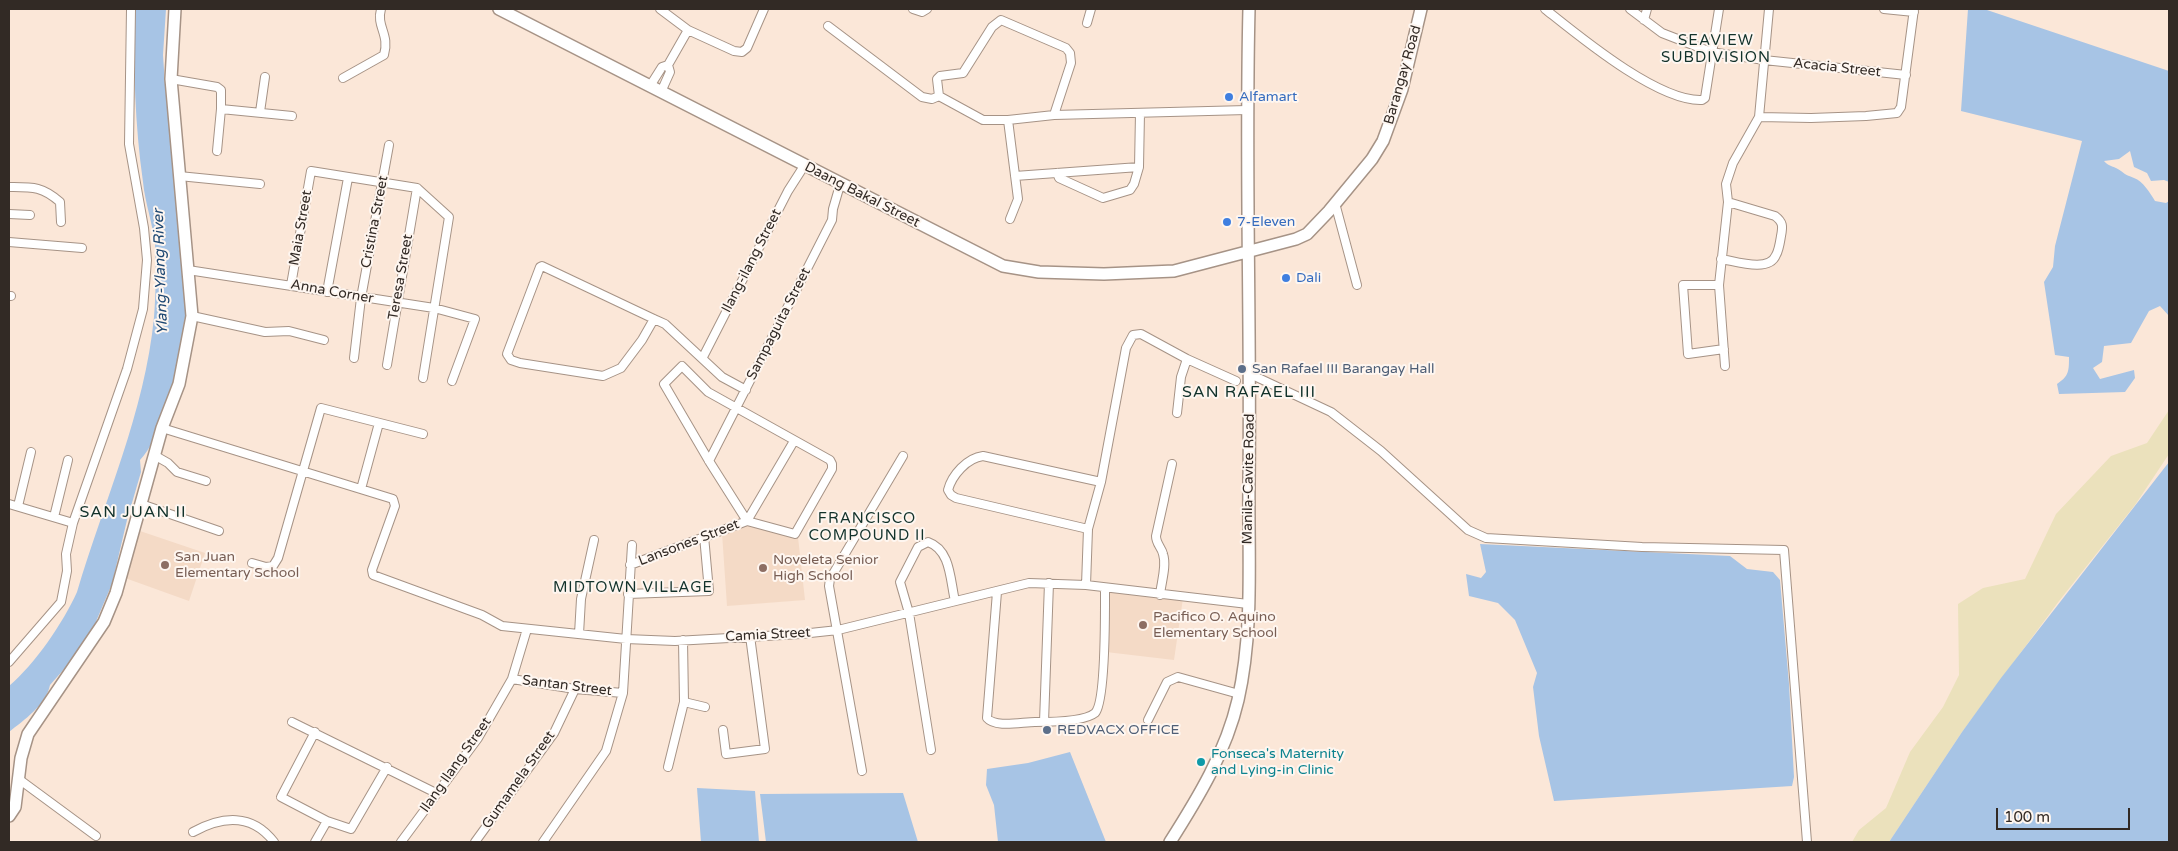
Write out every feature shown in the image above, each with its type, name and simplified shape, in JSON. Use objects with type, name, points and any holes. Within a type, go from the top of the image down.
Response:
[{"type":"street","points":[[9,662],[61,602],[67,571],[66,554],[73,523],[127,369],[145,293],[146,260],[144,228],[129,144],[131,9]]},
{"type":"street","points":[[9,816],[15,807],[20,780],[21,758],[28,734],[104,622],[116,593],[162,428],[179,384],[192,316],[171,80],[175,9]]},
{"type":"street","points":[[343,78],[384,55],[387,45],[386,37],[378,18],[381,9]]},
{"type":"street","name":"Daang Bakal Street","points":[[499,9],[840,185],[1010,268],[1039,272],[1154,273],[1174,271],[1250,250]]},
{"type":"street","points":[[660,9],[688,30],[734,51],[742,52],[747,48],[764,9]]},
{"type":"street","points":[[913,9],[925,10]]},
{"type":"street","points":[[1087,23],[1091,9]]},
{"type":"street","name":"Manila-Cavite Road","points":[[1170,842],[1221,752],[1239,694],[1246,654],[1248,604],[1250,250],[1247,110],[1249,9]]},
{"type":"street","name":"Barangay Road","points":[[1250,250],[1296,239],[1307,234],[1372,159],[1390,125],[1404,81],[1421,9]]},
{"type":"street","points":[[1545,9],[1620,65],[1658,88],[1696,100],[1705,98],[1719,9]]},
{"type":"street","name":"Acacia Street","points":[[1630,9],[1662,33],[1711,52],[1764,60],[1906,75]]},
{"type":"street","points":[[1644,20],[1647,9]]},
{"type":"street","points":[[1725,366],[1719,285],[1728,202],[1726,184],[1728,174],[1759,116],[1770,9]]},
{"type":"street","points":[[1759,116],[1830,117],[1897,113],[1901,107],[1914,10],[1884,9]]},
{"type":"street","points":[[939,96],[938,79],[940,76],[963,73],[992,26],[1001,20],[1066,48],[1070,52],[1071,63],[1054,115]]},
{"type":"street","points":[[828,26],[922,97],[932,99],[939,96]]},
{"type":"street","points":[[661,92],[670,72],[668,66],[688,30]]},
{"type":"street","points":[[650,86],[662,67],[668,66]]},
{"type":"street","points":[[260,112],[265,77]]},
{"type":"street","points":[[171,80],[217,87],[221,90],[217,151]]},
{"type":"street","points":[[939,96],[983,120],[1008,120],[1054,115],[1247,110]]},
{"type":"street","points":[[221,108],[292,116]]},
{"type":"street","points":[[1057,173],[1059,178],[1065,183],[1103,198],[1109,198],[1130,190],[1134,184],[1139,167],[1140,113]]},
{"type":"street","points":[[1008,120],[1018,200],[1010,219]]},
{"type":"street","name":"Cristina Street","points":[[354,358],[361,298],[381,184],[390,146]]},
{"type":"street","name":"Ilang-ilang Street","points":[[703,357],[788,192],[804,166]]},
{"type":"street","points":[[1015,176],[1139,167]]},
{"type":"street","name":"Maia Street","points":[[292,285],[311,170],[348,178]]},
{"type":"street","points":[[180,176],[260,184]]},
{"type":"street","points":[[327,292],[348,178],[417,188],[449,217],[423,378]]},
{"type":"street","name":"Sampaguita Street","points":[[709,461],[832,220],[833,208],[840,185]]},
{"type":"street","points":[[9,187],[32,187],[49,192],[60,202],[61,222]]},
{"type":"street","name":"Teresa Street","points":[[387,365],[417,188]]},
{"type":"street","points":[[1721,259],[1760,265],[1770,263],[1776,257],[1783,228],[1781,221],[1775,216],[1728,202]]},
{"type":"street","points":[[1335,203],[1356,285]]},
{"type":"street","points":[[9,214],[30,215]]},
{"type":"street","points":[[9,242],[82,248]]},
{"type":"street","points":[[654,319],[622,368],[603,376],[511,360],[507,354],[520,317],[542,266],[665,324],[703,357],[722,377],[746,390]]},
{"type":"street","name":"Anna Corner","points":[[188,270],[434,308],[475,318],[452,382]]},
{"type":"street","points":[[1719,285],[1683,285],[1683,308],[1688,354],[1724,349]]},
{"type":"street","points":[[192,316],[265,332],[284,331],[324,340]]},
{"type":"street","points":[[1086,585],[1088,529],[1101,482],[1126,348],[1133,335],[1142,334],[1187,359],[1236,381]]},
{"type":"street","points":[[1178,413],[1180,383],[1187,359]]},
{"type":"street","points":[[682,366],[708,392],[735,408],[830,460],[832,464],[832,469],[796,534],[747,521],[664,384],[682,366]]},
{"type":"street","points":[[1249,382],[1331,412],[1381,451],[1468,530],[1486,538],[1642,547],[1784,550],[1807,842]]},
{"type":"street","points":[[252,563],[266,567],[274,566],[278,558],[321,408],[424,434]]},
{"type":"street","points":[[162,428],[361,490],[379,423]]},
{"type":"street","points":[[747,521],[794,441]]},
{"type":"street","points":[[18,506],[31,452]]},
{"type":"street","points":[[154,455],[168,463],[177,472],[206,481]]},
{"type":"street","points":[[862,771],[829,586],[830,579],[903,456]]},
{"type":"street","points":[[1088,529],[956,498],[951,496],[948,490],[953,476],[974,457],[983,456],[1101,482]]},
{"type":"street","points":[[54,517],[68,460]]},
{"type":"street","points":[[1160,595],[1164,559],[1163,552],[1156,542],[1156,536],[1172,464]]},
{"type":"street","name":"Camia Street","points":[[361,490],[393,499],[395,506],[372,570],[373,574],[482,615],[502,626],[626,639],[683,640],[802,634],[838,630],[1029,583],[1086,585],[1248,604]]},
{"type":"street","points":[[9,504],[73,523]]},
{"type":"street","points":[[141,504],[219,531]]},
{"type":"street","name":"Lansones Street","points":[[630,565],[747,521]]},
{"type":"street","points":[[628,594],[709,591],[704,536]]},
{"type":"street","points":[[580,634],[581,599],[594,540]]},
{"type":"street","points":[[931,750],[908,613],[900,582],[918,547],[928,542],[938,546],[946,556],[955,601]]},
{"type":"street","points":[[543,842],[606,750],[623,693],[632,545]]},
{"type":"street","points":[[1044,722],[1049,583]]},
{"type":"street","points":[[997,592],[987,718],[995,723],[1044,722],[1080,719],[1094,714],[1098,709],[1104,653],[1105,588]]},
{"type":"street","name":"Ilang Ilang Street","points":[[400,842],[478,738],[512,679],[527,629]]},
{"type":"street","points":[[723,730],[726,754],[765,749],[750,636]]},
{"type":"street","points":[[668,767],[684,702],[683,640]]},
{"type":"street","points":[[1148,720],[1167,682],[1178,678],[1239,694]]},
{"type":"street","name":"Santan Street","points":[[512,679],[575,689],[623,693]]},
{"type":"street","name":"Gumamela Street","points":[[475,842],[554,733],[575,689]]},
{"type":"street","points":[[684,702],[705,707]]},
{"type":"street","points":[[292,722],[436,793]]},
{"type":"street","points":[[315,732],[281,797],[327,821],[351,829],[387,768]]},
{"type":"street","points":[[20,780],[96,836]]},
{"type":"street","points":[[193,832],[210,822],[230,819],[253,824],[274,842]]},
{"type":"street","points":[[315,842],[327,821]]},
{"type":"shaded area","name":"Noveleta Senior High School","points":[[747,525],[798,537],[805,600],[727,606],[722,533]]},
{"type":"shaded area","name":"San Juan Elementary School","points":[[140,531],[205,553],[189,601],[125,578]]},
{"type":"shaded area","name":"Pacifico O. Aquino Elementary School","points":[[1108,592],[1183,598],[1174,660],[1106,652]]},
{"type":"sand","points":[[2169,410],[2169,454],[2135,505],[2059,601],[1962,732],[1889,842],[1852,842],[1859,830],[1886,808],[1910,752],[1943,707],[1959,675],[1958,604],[1983,588],[2025,579],[2056,514],[2111,456],[2147,443]]},
{"type":"water","name":"Ylang-Ylang River","points":[[135,9],[166,9],[163,55],[165,85],[187,307],[179,364],[160,425],[154,439],[140,460],[141,472],[127,520],[112,584],[87,643],[50,685],[48,692],[39,705],[28,717],[9,732],[9,686],[29,666],[48,642],[77,592],[133,422],[149,352],[155,308],[155,245],[144,190],[136,117]]},
{"type":"water","points":[[1968,9],[1984,9],[2169,71],[2169,182],[2164,180],[2151,181],[2147,173],[2134,167],[2130,151],[2119,159],[2104,161],[2140,182],[2155,201],[2166,203],[2169,201],[2169,316],[2160,306],[2149,311],[2131,343],[2104,346],[2102,362],[2093,368],[2100,379],[2134,370],[2135,378],[2125,392],[2059,394],[2057,384],[2068,373],[2069,357],[2055,355],[2044,282],[2053,267],[2055,246],[2082,141],[1961,111]]},
{"type":"water","points":[[2169,462],[2169,842],[1889,842],[1962,732],[2001,678]]},
{"type":"water","points":[[1480,544],[1730,556],[1747,569],[1773,572],[1780,580],[1789,684],[1794,777],[1792,786],[1554,801],[1539,736],[1533,687],[1537,673],[1515,620],[1498,603],[1469,596],[1466,574],[1481,578],[1486,572]]},
{"type":"water","points":[[1070,752],[1106,842],[998,842],[994,805],[986,785],[987,769],[1028,763]]},
{"type":"water","points":[[697,788],[755,791],[759,842],[701,842]]},
{"type":"water","points":[[903,793],[918,842],[766,842],[760,794]]},
{"type":"place","name":"Alfamart","points":[[1229,97]]},
{"type":"place","name":"7-Eleven","points":[[1227,222]]},
{"type":"place","name":"Dali","points":[[1286,278]]},
{"type":"place","name":"San Rafael III Barangay Hall","points":[[1242,369]]},
{"type":"place","name":"San Juan Elementary School","points":[[165,565]]},
{"type":"place","name":"Noveleta Senior High School","points":[[763,568]]},
{"type":"place","name":"Pacifico O. Aquino Elementary School","points":[[1143,625]]},
{"type":"place","name":"REDVACX OFFICE","points":[[1047,730]]},
{"type":"place","name":"Fonseca's Maternity and Lying-in Clinic","points":[[1201,762]]},
{"type":"district","name":"SEAVIEW SUBDIVISION","points":[[1716,50]]},
{"type":"district","name":"SAN RAFAEL III","points":[[1249,393]]},
{"type":"district","name":"SAN JUAN II","points":[[133,513]]},
{"type":"district","name":"FRANCISCO COMPOUND II","points":[[867,528]]},
{"type":"district","name":"MIDTOWN VILLAGE","points":[[633,588]]}]
